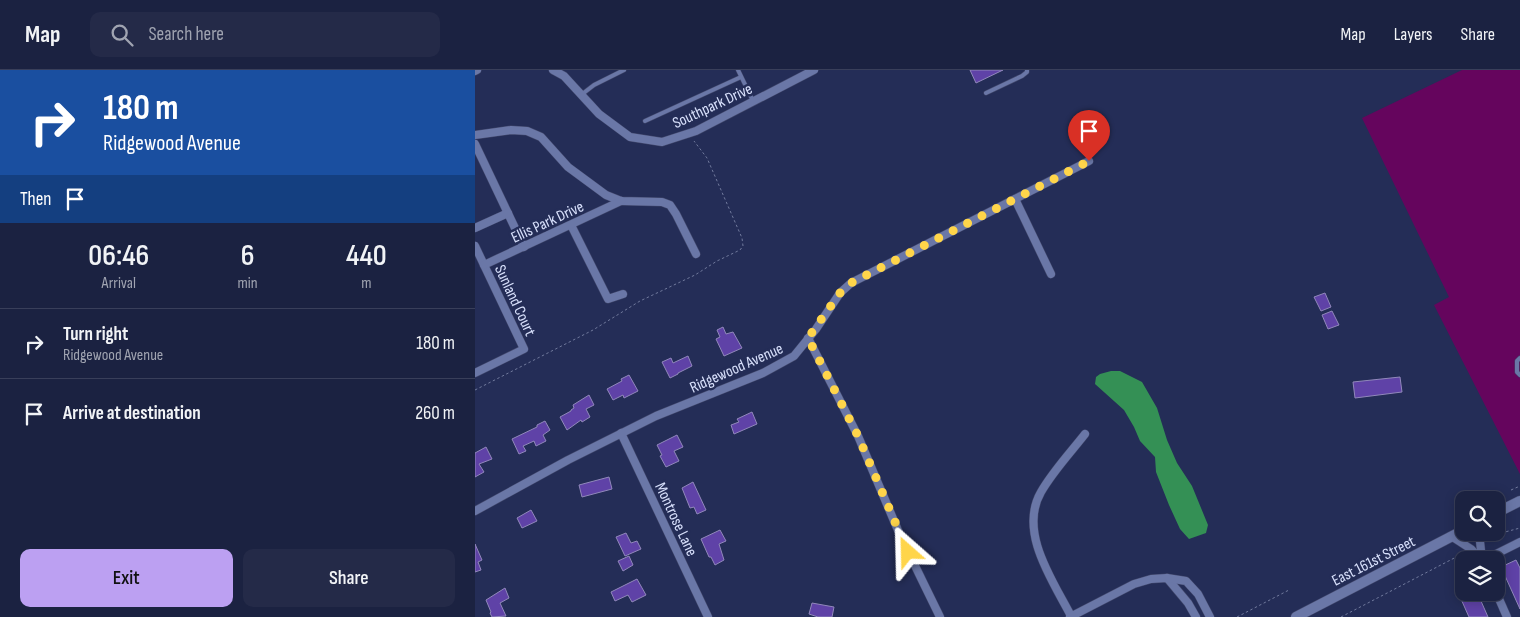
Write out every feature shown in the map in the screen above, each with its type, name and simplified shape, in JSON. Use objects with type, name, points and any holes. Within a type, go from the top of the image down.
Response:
[{"type":"street","name":"Southpark Drive","points":[[553,70],[564,76],[599,114],[630,137],[661,142],[689,133],[814,70]]},
{"type":"street","points":[[475,135],[511,130],[527,131],[541,137],[568,167],[606,195],[621,200],[662,202],[670,205],[696,254]]},
{"type":"street","points":[[475,144],[524,247]]},
{"type":"street","name":"Ridgewood Avenue","points":[[475,511],[621,433],[656,416],[743,381],[794,356],[840,293],[851,283],[1089,161]]},
{"type":"street","points":[[1015,199],[1051,274]]},
{"type":"street","name":"Ellis Park Drive","points":[[484,266],[621,200]]},
{"type":"street","points":[[475,228],[508,213]]},
{"type":"street","points":[[571,225],[608,299],[623,294]]},
{"type":"street","name":"Sunland Court","points":[[475,246],[524,349],[478,371]]},
{"type":"street","points":[[808,338],[858,436],[900,535],[939,617]]},
{"type":"street","name":"Montrose Lane","points":[[621,433],[708,617]]},
{"type":"street","points":[[1085,434],[1040,493],[1034,511],[1033,529],[1038,550],[1071,617],[1134,584],[1151,579],[1167,578],[1186,581],[1198,594],[1210,617]]},
{"type":"street","points":[[1505,508],[1520,501]]},
{"type":"street","name":"East 161st Street","points":[[1297,617],[1455,534]]},
{"type":"street","points":[[1451,536],[1471,549]]},
{"type":"street","points":[[1479,541],[1480,551]]},
{"type":"street","points":[[1501,551],[1520,542]]},
{"type":"street","points":[[1167,578],[1188,603],[1196,617]]},
{"type":"street","points":[[1500,601],[1507,617]]},
{"type":"lane","points":[[581,95],[593,85],[624,70]]},
{"type":"lane","points":[[737,70],[753,102]]},
{"type":"lane","points":[[986,94],[1022,76],[1027,70]]},
{"type":"lane","points":[[645,121],[741,77]]},
{"type":"lane","points":[[1520,358],[1517,361],[1517,372],[1520,376]]},
{"type":"path","points":[[475,390],[593,330],[640,301],[695,275],[717,261],[740,250],[743,246],[742,238],[707,158],[689,133]]},
{"type":"path","points":[[1511,490],[1520,486]]},
{"type":"path","points":[[1479,545],[1505,532],[1520,528]]},
{"type":"path","points":[[1341,617],[1471,549]]},
{"type":"path","points":[[1237,617],[1289,590]]},
{"type":"shaded area","points":[[1462,70],[1520,70],[1520,474],[1434,305],[1449,297],[1362,118]]},
{"type":"shaded area","points":[[1111,371],[1120,371],[1142,382],[1157,408],[1167,440],[1177,463],[1192,486],[1208,525],[1206,533],[1189,539],[1180,529],[1156,472],[1155,457],[1140,441],[1124,410],[1095,384],[1096,377]]},
{"type":"building","points":[[970,70],[1003,70],[976,83]]},
{"type":"building","points":[[1325,293],[1331,307],[1321,311],[1314,297]]},
{"type":"building","points":[[1332,311],[1339,325],[1328,329],[1322,315]]},
{"type":"building","points":[[723,327],[726,334],[733,332],[742,348],[724,356],[716,339],[720,337],[717,330]]},
{"type":"building","points":[[688,356],[692,366],[670,378],[662,362],[671,358],[673,363]]},
{"type":"building","points":[[629,375],[638,391],[624,398],[623,395],[613,400],[607,389]]},
{"type":"building","points":[[1400,377],[1402,392],[1355,398],[1353,382]]},
{"type":"building","points":[[589,395],[594,405],[586,409],[590,417],[582,422],[581,420],[567,430],[560,417],[571,411],[574,408],[573,405]]},
{"type":"building","points":[[752,412],[757,424],[734,434],[731,425],[739,422],[737,419]]},
{"type":"building","points":[[545,421],[550,430],[543,435],[546,441],[536,446],[534,441],[523,446],[526,451],[519,454],[512,439]]},
{"type":"building","points":[[677,435],[683,447],[674,451],[679,461],[666,467],[657,445]]},
{"type":"building","points":[[486,447],[492,459],[479,464],[484,472],[475,477],[475,453]]},
{"type":"building","points":[[609,477],[612,489],[582,497],[579,485]]},
{"type":"building","points":[[693,482],[706,510],[697,514],[694,507],[690,508],[682,488]]},
{"type":"building","points":[[531,510],[537,521],[522,528],[517,518]]},
{"type":"building","points":[[720,530],[726,541],[719,544],[724,560],[715,565],[701,539]]},
{"type":"building","points":[[626,533],[631,543],[637,541],[641,549],[625,556],[616,537]]},
{"type":"building","points":[[475,544],[482,560],[478,562],[481,570],[475,572]]},
{"type":"building","points":[[629,556],[633,565],[623,571],[618,561]]},
{"type":"building","points":[[1516,560],[1520,568],[1520,609],[1505,576],[1505,565]]},
{"type":"building","points":[[637,579],[646,595],[632,602],[628,595],[615,601],[611,592]]},
{"type":"building","points":[[505,588],[509,598],[500,603],[506,616],[492,617],[486,600]]},
{"type":"building","points":[[1462,601],[1481,601],[1488,617],[1469,617]]},
{"type":"building","points":[[812,603],[834,607],[832,617],[818,617],[809,614]]},
{"type":"route","points":[[908,552],[858,436],[808,338],[840,293],[851,283],[1089,161]]}]
